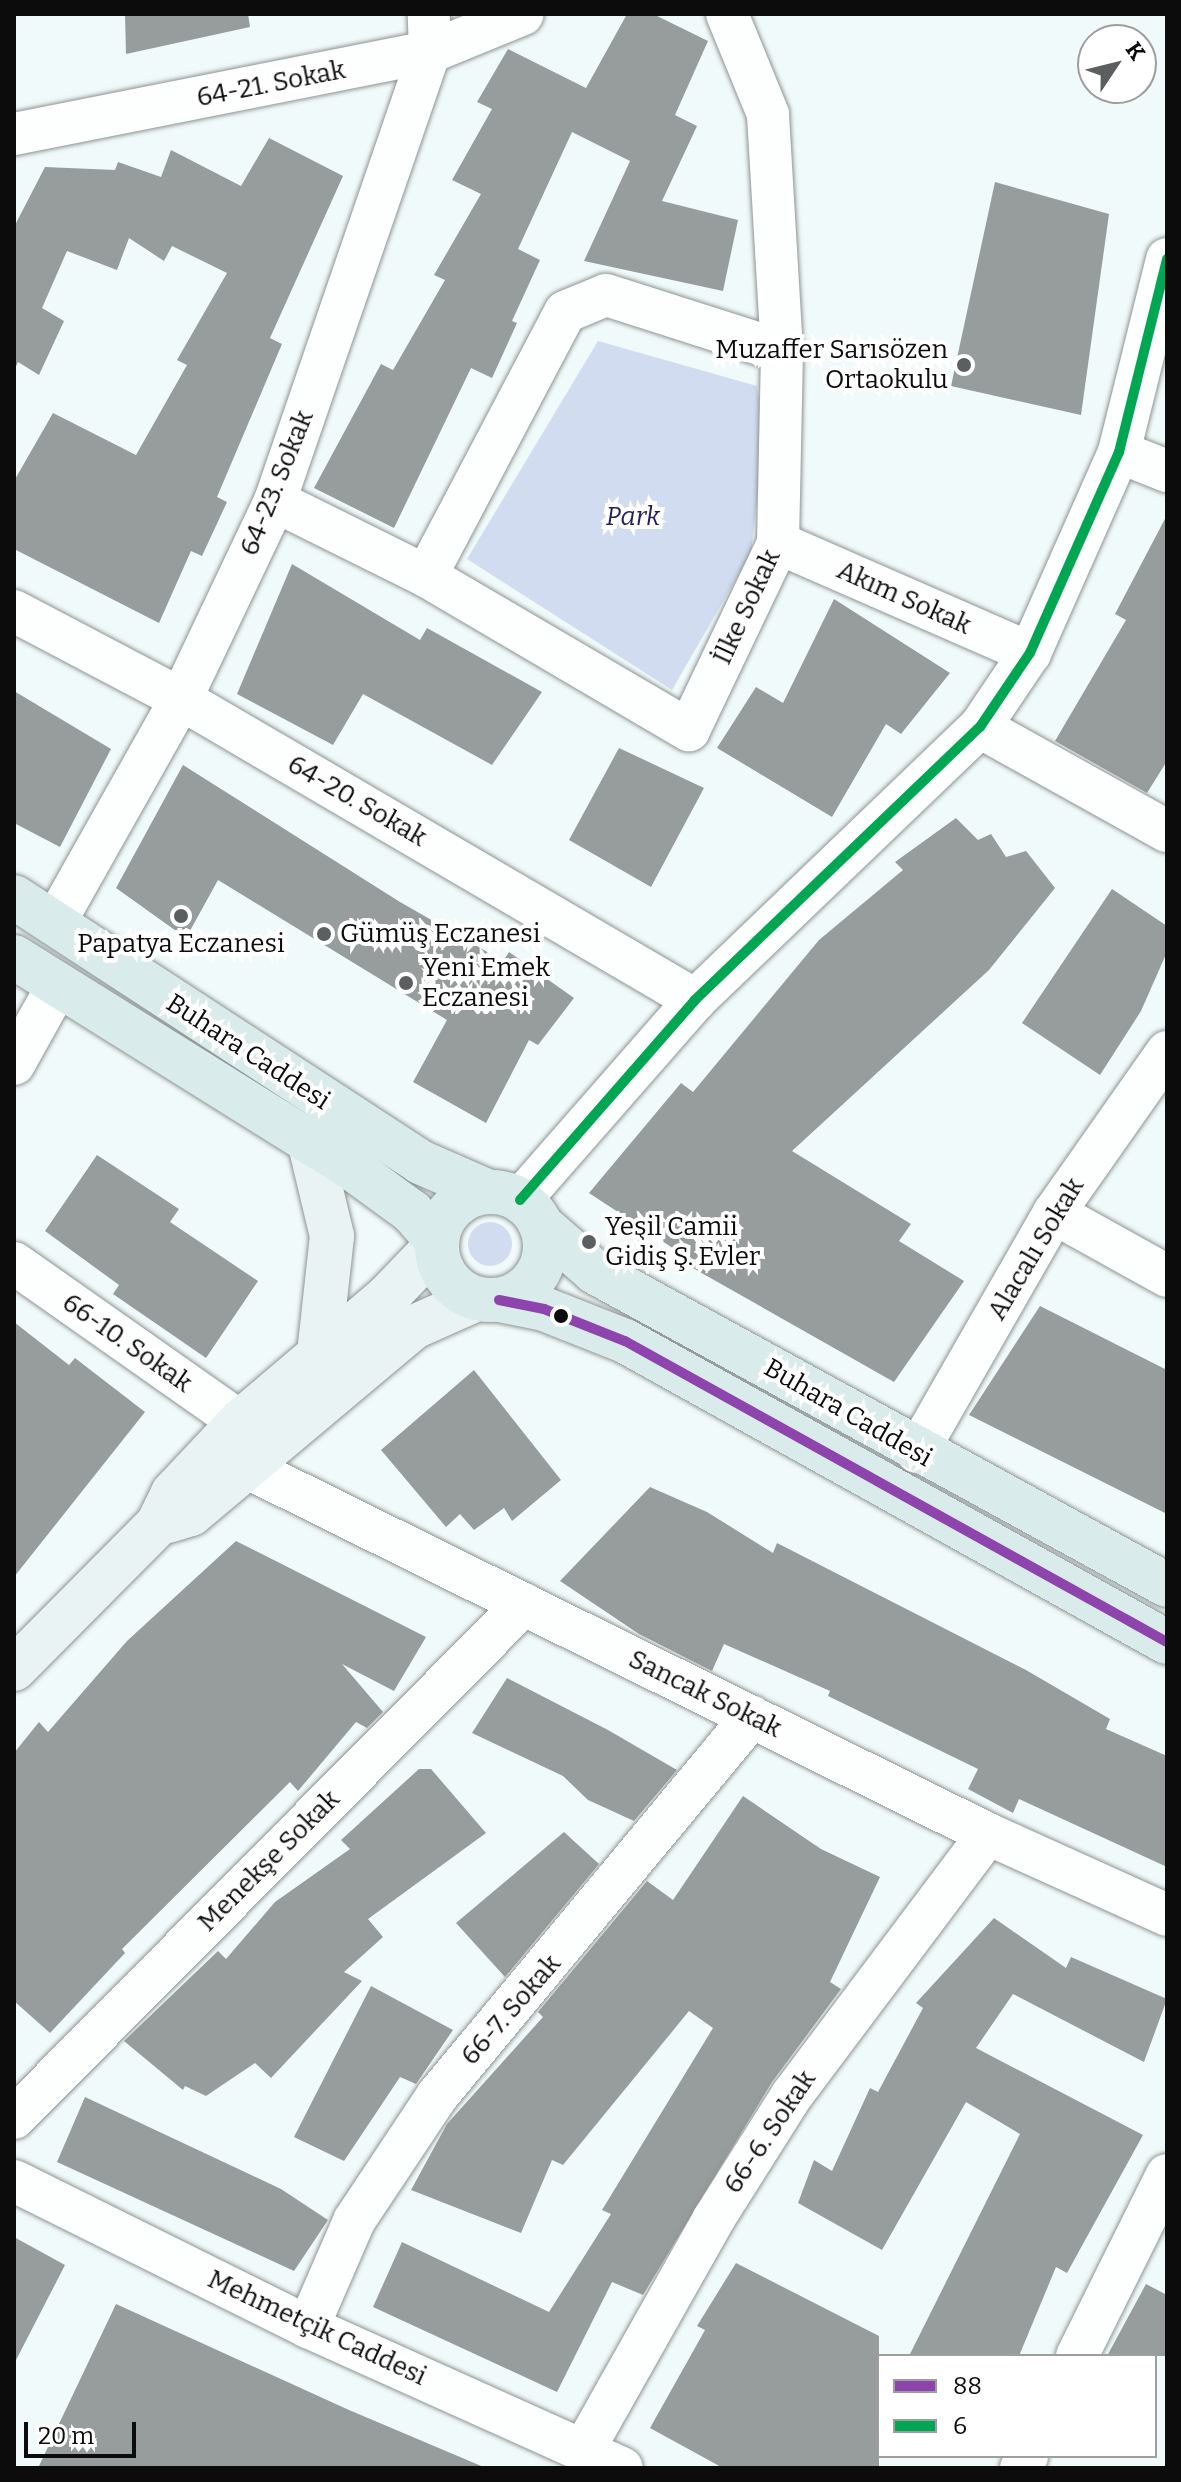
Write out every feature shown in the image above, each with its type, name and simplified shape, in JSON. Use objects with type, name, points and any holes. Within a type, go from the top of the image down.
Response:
[{"type":"main road","name":"Buhara Caddesi","points":[[14,897],[410,1157],[516,1205],[595,1272],[917,1452],[1167,1585]]},
{"type":"main road","name":"Buhara Caddesi","points":[[14,957],[309,1140],[403,1205],[437,1243]]},
{"type":"main road","points":[[516,1205],[545,1256],[536,1276],[488,1300],[445,1276],[437,1243],[451,1208],[516,1205]]},
{"type":"main road","name":"Buhara Caddesi","points":[[488,1300],[544,1309],[625,1341],[1167,1642]]},
{"type":"street","name":"64-21. Sokak","points":[[14,134],[430,33],[523,14]]},
{"type":"street","name":"İlke Sokak","points":[[275,501],[426,576],[689,730],[778,543],[782,351],[768,114],[727,14]]},
{"type":"street","name":"64-23. Sokak","points":[[54,924],[181,699],[275,501],[430,33]]},
{"type":"street","points":[[516,1205],[695,1000],[980,727],[1030,653],[1119,452],[1167,259]]},
{"type":"street","points":[[426,576],[565,312],[606,295],[782,351]]},
{"type":"street","points":[[1119,452],[1167,471]]},
{"type":"street","name":"Akım Sokak","points":[[778,543],[1030,653]]},
{"type":"street","name":"64-20. Sokak","points":[[14,611],[181,699],[695,1000]]},
{"type":"street","points":[[980,727],[1167,831]]},
{"type":"street","points":[[14,1064],[58,985]]},
{"type":"street","name":"Alacalı Sokak","points":[[917,1452],[1054,1213],[1167,1052]]},
{"type":"street","points":[[309,1140],[332,1236],[319,1354]]},
{"type":"street","points":[[1054,1213],[1167,1276]]},
{"type":"street","points":[[14,1669],[158,1524],[191,1514],[235,1445],[319,1354],[437,1243]]},
{"type":"street","name":"66-10. Sokak","points":[[14,1263],[235,1445]]},
{"type":"street","points":[[235,1445],[414,1327],[488,1300]]},
{"type":"street","name":"Sancak Sokak","points":[[235,1445],[524,1604],[988,1834],[1167,1915]]},
{"type":"street","name":"Menekşe Sokak","points":[[14,2118],[524,1604]]},
{"type":"street","name":"66-7. Sokak","points":[[308,2327],[354,2221],[437,2096],[752,1717]]},
{"type":"street","name":"66-6. Sokak","points":[[583,2451],[713,2220],[792,2095],[988,1834]]},
{"type":"street","points":[[1078,2354],[1167,2175]]},
{"type":"street","name":"Mehmetçik Caddesi","points":[[14,2181],[308,2327],[622,2468]]},
{"type":"green space","name":"Park","points":[[598,341],[757,386],[764,437],[751,553],[672,690],[467,559]]},
{"type":"green space","points":[[490,1222],[505,1229],[512,1244],[505,1259],[490,1266],[475,1259],[468,1244],[475,1229]]},
{"type":"building","points":[[125,14],[248,14],[250,27],[126,54]]},
{"type":"building","points":[[627,14],[653,14],[708,41],[675,115],[697,126],[662,201],[738,220],[723,291],[584,261],[630,161],[572,132],[518,249],[540,260],[512,321],[517,323],[492,378],[471,368],[394,528],[314,488],[381,364],[393,370],[445,280],[434,275],[481,194],[452,180],[492,109],[477,102],[508,49],[586,88]]},
{"type":"building","points":[[269,138],[343,176],[270,338],[282,344],[217,497],[227,502],[202,556],[191,551],[159,623],[14,549],[14,481],[53,413],[136,455],[187,365],[177,360],[227,273],[172,246],[164,261],[129,238],[117,270],[67,251],[42,308],[64,321],[39,375],[18,362],[14,371],[14,227],[45,167],[115,170],[118,162],[161,177],[171,150],[241,186]]},
{"type":"building","points":[[995,182],[1109,214],[1081,415],[951,386]]},
{"type":"building","points":[[1167,515],[1167,761],[1147,793],[1055,741],[1126,620],[1115,614]]},
{"type":"building","points":[[292,564],[420,640],[427,628],[542,692],[492,765],[363,694],[333,745],[237,694]]},
{"type":"building","points":[[834,599],[950,673],[901,734],[886,724],[832,817],[717,748],[756,687],[783,703]]},
{"type":"building","points":[[14,691],[111,749],[60,847],[14,823]]},
{"type":"building","points":[[619,748],[704,788],[651,887],[569,840]]},
{"type":"building","points":[[183,765],[400,902],[503,961],[509,952],[574,998],[538,1045],[529,1040],[486,1123],[413,1082],[447,1020],[218,880],[186,938],[116,888]]},
{"type":"building","points":[[956,818],[978,840],[991,834],[1006,857],[1026,851],[1055,888],[989,970],[792,1151],[911,1224],[899,1241],[964,1281],[894,1382],[691,1267],[694,1262],[589,1193],[681,1083],[693,1092],[819,940],[903,870],[895,862]]},
{"type":"building","points":[[1112,889],[1167,926],[1167,952],[1141,1011],[1100,1075],[1022,1023]]},
{"type":"building","points":[[97,1155],[179,1209],[170,1222],[258,1281],[206,1358],[113,1294],[119,1285],[45,1231]]},
{"type":"building","points":[[1040,1306],[1167,1370],[1167,1514],[969,1415]]},
{"type":"building","points":[[14,1322],[69,1365],[75,1358],[145,1412],[14,1577]]},
{"type":"building","points":[[474,1370],[561,1480],[512,1521],[504,1508],[474,1530],[460,1514],[446,1527],[381,1450]]},
{"type":"building","points":[[650,1487],[707,1512],[773,1553],[777,1543],[1026,1670],[1110,1719],[1106,1729],[1167,1756],[1167,1867],[1019,1799],[1013,1813],[968,1789],[978,1769],[828,1696],[830,1691],[724,1644],[712,1671],[639,1634],[560,1581]]},
{"type":"building","points":[[236,1541],[426,1637],[394,1691],[342,1664],[383,1712],[367,1728],[356,1722],[298,1791],[290,1782],[122,1949],[125,1953],[50,2033],[14,2001],[14,1753],[39,1722],[48,1732],[127,1641]]},
{"type":"building","points":[[507,1678],[677,1770],[634,1821],[588,1800],[563,1776],[472,1733]]},
{"type":"building","points":[[419,1769],[431,1769],[486,1833],[368,1919],[383,1937],[344,1972],[362,1981],[271,2078],[255,2063],[206,2096],[185,2086],[183,2090],[124,2041],[218,1951],[226,1959],[275,1902],[350,1849],[341,1840]]},
{"type":"building","points":[[743,1796],[821,1849],[880,1877],[830,1982],[841,1989],[772,2082],[643,2295],[612,2282],[557,2392],[373,2307],[402,2242],[549,2312],[611,2214],[602,2210],[713,2028],[689,2011],[563,2165],[552,2160],[521,2233],[411,2190],[447,2124],[543,2017],[538,2012],[647,1881],[673,1900]]},
{"type":"building","points":[[564,1832],[599,1864],[505,1977],[456,1923]]},
{"type":"building","points":[[994,1918],[1066,1968],[1071,1957],[1167,1999],[1144,2062],[1013,1994],[976,2048],[1143,2135],[1067,2273],[1056,2267],[1020,2354],[910,2354],[1020,2134],[966,2102],[882,2250],[798,2203],[814,2160],[832,2171],[870,2088],[878,2092],[923,2008],[916,2003]]},
{"type":"building","points":[[371,1986],[453,2030],[416,2084],[400,2077],[344,2161],[294,2137]]},
{"type":"building","points":[[85,2097],[281,2189],[328,2220],[294,2271],[57,2162]]},
{"type":"building","points":[[14,2237],[65,2265],[14,2364]]},
{"type":"building","points":[[736,2263],[879,2336],[879,2468],[723,2468],[650,2428],[705,2330],[697,2326]]},
{"type":"building","points":[[1146,2284],[1167,2295],[1167,2356],[1108,2354]]},
{"type":"building","points":[[116,2304],[349,2410],[486,2468],[38,2468]]},
{"type":"transit line","name":"6","points":[[520,1200],[695,1000],[980,727],[1030,653],[1119,452],[1167,259]]},
{"type":"transit line","name":"88","points":[[499,1300],[544,1309],[625,1341],[1167,1642]]},
{"type":"place","name":"Muzaffer Sarısözen Ortaokulu","points":[[964,365]]},
{"type":"place","name":"Papatya Eczanesi","points":[[181,916]]},
{"type":"place","name":"Gümüş Eczanesi","points":[[324,934]]},
{"type":"place","name":"Yeni Emek Eczanesi","points":[[406,983]]},
{"type":"place","name":"Yeşil Camii Gidiş Ş. Evler","points":[[589,1242]]}]
